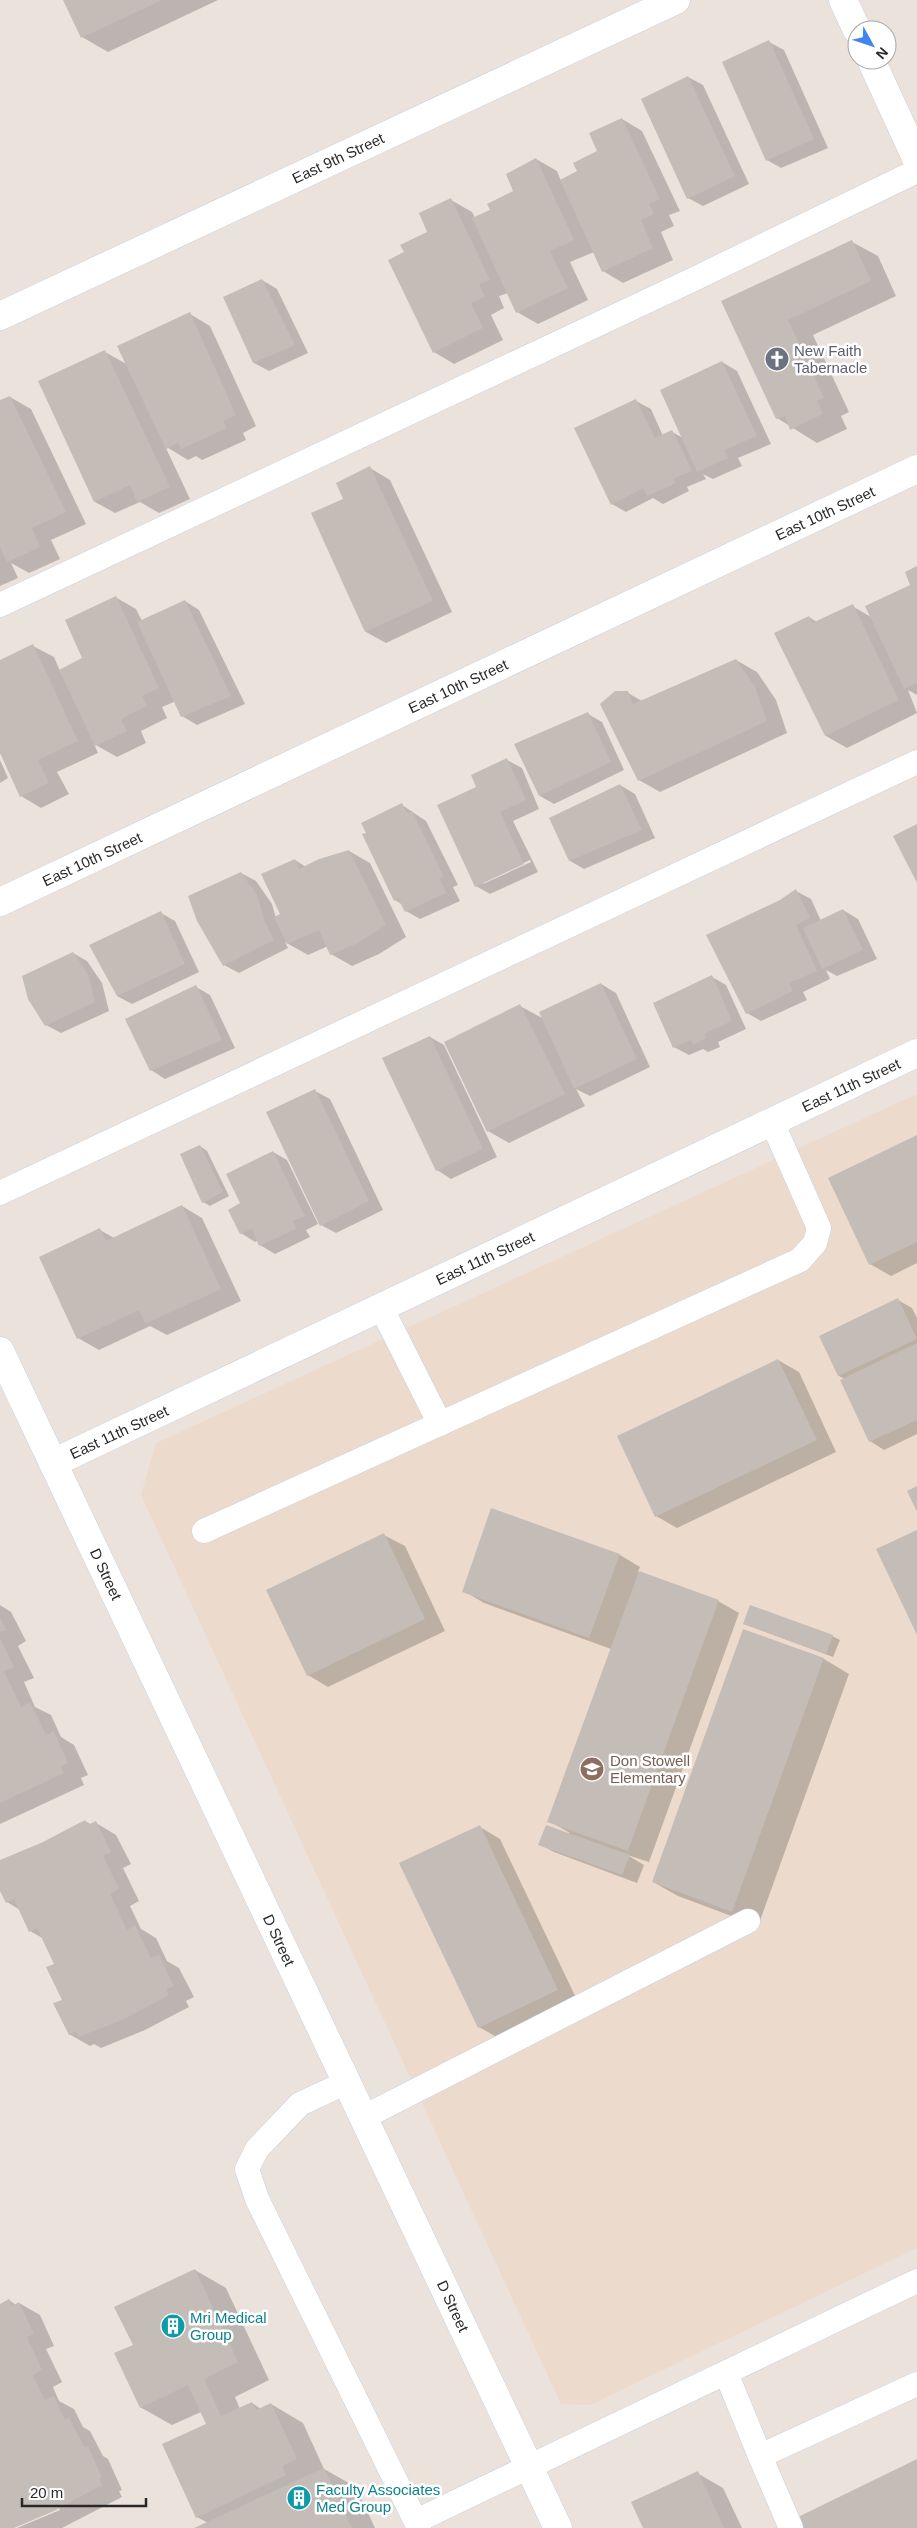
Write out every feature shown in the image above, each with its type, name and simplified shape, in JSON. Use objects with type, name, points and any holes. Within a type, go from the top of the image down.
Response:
[{"type":"street","name":"East 9th Street","points":[[0,316],[676,0]]},
{"type":"street","points":[[843,0],[852,20]]},
{"type":"street","points":[[876,70],[917,160]]},
{"type":"street","name":"East 10th Street","points":[[0,902],[917,469]]},
{"type":"street","name":"East 11th Street","points":[[53,1463],[917,1053]]},
{"type":"street","name":"D Street","points":[[0,1352],[558,2528]]},
{"type":"lane","points":[[0,605],[692,280],[917,171]]},
{"type":"lane","points":[[0,1194],[917,762]]},
{"type":"lane","points":[[204,1531],[800,1260],[816,1243],[819,1228],[772,1122]]},
{"type":"lane","points":[[381,1307],[440,1424]]},
{"type":"lane","points":[[364,2117],[748,1921]]},
{"type":"lane","points":[[347,2082],[300,2104],[262,2142],[247,2169],[257,2199],[418,2525],[530,2467],[917,2281]]},
{"type":"lane","points":[[726,2373],[790,2528]]},
{"type":"lane","points":[[760,2456],[917,2384]]},
{"type":"shaded area","name":"Don Stowell Elementary","points":[[917,1094],[917,2248],[590,2405],[561,2404],[141,1495],[156,1443]]},
{"type":"building","points":[[63,0],[162,0],[81,38]]},
{"type":"building","points":[[769,40],[814,139],[766,161],[722,62]]},
{"type":"building","points":[[688,76],[735,176],[687,199],[641,99]]},
{"type":"building","points":[[622,118],[660,199],[649,204],[654,214],[641,220],[653,248],[602,272],[560,180],[577,171],[573,163],[597,151],[589,133]]},
{"type":"building","points":[[536,158],[574,240],[550,251],[568,288],[516,313],[472,218],[490,210],[487,204],[513,191],[506,174]]},
{"type":"building","points":[[451,198],[490,280],[479,284],[485,296],[471,303],[483,328],[433,353],[388,260],[404,252],[400,245],[427,232],[419,213]]},
{"type":"building","name":"New Faith Tabernacle","points":[[852,240],[871,281],[788,320],[824,398],[817,401],[823,414],[790,430],[785,416],[776,419],[721,301]]},
{"type":"building","points":[[262,279],[295,345],[253,363],[223,297]]},
{"type":"building","points":[[190,312],[236,415],[223,421],[227,428],[181,449],[178,443],[166,449],[117,346]]},
{"type":"building","points":[[105,350],[170,487],[137,502],[130,485],[94,502],[38,381]]},
{"type":"building","points":[[722,361],[757,436],[724,450],[728,458],[697,472],[660,390]]},
{"type":"building","points":[[10,396],[66,512],[32,528],[40,547],[7,562],[0,547],[0,400]]},
{"type":"building","points":[[636,399],[655,438],[672,430],[692,471],[673,479],[676,483],[647,496],[643,488],[611,505],[574,428]]},
{"type":"building","points":[[370,466],[433,601],[365,632],[311,513],[343,499],[336,483]]},
{"type":"building","points":[[917,566],[917,683],[904,689],[865,606],[910,585],[905,572]]},
{"type":"building","points":[[116,596],[159,688],[142,696],[147,706],[121,719],[127,731],[95,746],[59,670],[82,658],[65,620]]},
{"type":"building","points":[[185,600],[231,696],[181,717],[137,622]]},
{"type":"building","points":[[853,604],[899,700],[825,736],[774,633],[809,616],[812,623]]},
{"type":"building","points":[[33,644],[78,741],[38,760],[49,783],[20,797],[0,753],[0,660]]},
{"type":"building","points":[[736,659],[755,687],[767,721],[638,781],[600,704],[615,691],[628,691],[633,704]]},
{"type":"building","points":[[588,712],[611,762],[539,796],[514,744]]},
{"type":"building","points":[[507,758],[526,800],[500,812],[524,864],[475,887],[437,805],[476,787],[471,775]]},
{"type":"building","points":[[620,784],[642,830],[569,861],[549,818]]},
{"type":"building","points":[[402,803],[407,813],[412,811],[444,877],[440,879],[446,893],[405,912],[398,898],[394,901],[362,834],[366,833],[361,823]]},
{"type":"building","points":[[917,824],[917,883],[893,836]]},
{"type":"building","points":[[349,850],[386,925],[358,943],[330,955],[319,930],[287,944],[274,917],[280,914],[261,874],[295,859],[299,869],[319,859]]},
{"type":"building","points":[[241,872],[257,895],[265,922],[274,940],[223,966],[197,921],[188,896]]},
{"type":"building","points":[[796,889],[810,918],[796,925],[817,971],[789,983],[793,991],[746,1014],[706,935],[780,900]]},
{"type":"building","points":[[843,909],[863,950],[822,969],[803,928]]},
{"type":"building","points":[[161,911],[185,964],[117,996],[89,945]]},
{"type":"building","points":[[73,952],[88,974],[95,1002],[45,1026],[28,999],[22,976]]},
{"type":"building","points":[[712,975],[732,1021],[704,1034],[706,1038],[693,1045],[691,1040],[673,1048],[653,1003]]},
{"type":"building","points":[[601,983],[637,1059],[574,1089],[539,1012]]},
{"type":"building","points":[[196,985],[222,1040],[150,1071],[125,1019]]},
{"type":"building","points":[[520,1004],[565,1094],[487,1132],[444,1042]]},
{"type":"building","points":[[430,1036],[483,1149],[436,1171],[382,1058]]},
{"type":"building","points":[[315,1089],[369,1201],[320,1226],[266,1112]]},
{"type":"building","points":[[917,1135],[917,1242],[869,1265],[828,1178]]},
{"type":"building","points":[[200,1145],[223,1192],[202,1203],[180,1154]]},
{"type":"building","points":[[273,1151],[305,1216],[293,1221],[296,1229],[259,1246],[252,1229],[240,1234],[228,1210],[240,1203],[226,1174]]},
{"type":"building","points":[[182,1205],[221,1289],[145,1324],[139,1310],[77,1339],[39,1257],[100,1228],[106,1241]]},
{"type":"building","points":[[898,1298],[917,1339],[838,1376],[819,1336]]},
{"type":"building","points":[[917,1343],[917,1420],[869,1442],[840,1380]]},
{"type":"building","points":[[778,1359],[817,1440],[655,1517],[617,1436]]},
{"type":"building","points":[[917,1486],[917,1512],[907,1491]]},
{"type":"building","points":[[491,1508],[620,1554],[589,1638],[462,1592]]},
{"type":"building","points":[[917,1530],[917,1635],[876,1549]]},
{"type":"building","points":[[384,1533],[425,1619],[307,1676],[266,1590]]},
{"type":"building","points":[[639,1571],[719,1600],[628,1851],[547,1822]]},
{"type":"building","points":[[750,1605],[833,1635],[826,1654],[743,1624]]},
{"type":"building","points":[[0,1618],[6,1630],[0,1632]]},
{"type":"building","points":[[743,1629],[824,1658],[732,1912],[652,1882]]},
{"type":"building","points":[[0,1638],[14,1667],[4,1671],[21,1707],[30,1702],[46,1735],[54,1731],[68,1763],[61,1766],[64,1773],[0,1803]]},
{"type":"building","points":[[85,1820],[88,1825],[96,1821],[111,1852],[103,1856],[119,1889],[110,1894],[127,1930],[135,1925],[151,1958],[159,1955],[174,1986],[166,1989],[169,1995],[124,2019],[79,2037],[76,2031],[69,2035],[53,2003],[62,2000],[46,1967],[54,1964],[37,1928],[29,1932],[14,1899],[6,1903],[0,1891],[0,1860],[41,1843]]},
{"type":"building","points":[[480,1825],[558,1990],[478,2028],[399,1863]]},
{"type":"building","points":[[546,1825],[630,1855],[622,1875],[538,1845]]},
{"type":"building","points":[[195,2269],[238,2362],[204,2379],[221,2416],[252,2402],[256,2410],[271,2403],[297,2459],[282,2466],[286,2475],[196,2518],[162,2444],[206,2424],[188,2385],[140,2408],[114,2353],[133,2345],[114,2307]]},
{"type":"building","points":[[9,2299],[12,2306],[19,2302],[34,2334],[27,2337],[42,2370],[33,2375],[45,2400],[54,2396],[65,2420],[69,2418],[85,2448],[88,2446],[102,2478],[99,2479],[102,2485],[54,2511],[14,2528],[2,2528],[0,2527],[0,2304]]},
{"type":"building","points":[[917,2459],[917,2528],[803,2528],[798,2517]]},
{"type":"building","name":"Faculty Associates Med Group","points":[[324,2468],[352,2528],[194,2528]]},
{"type":"building","points":[[698,2471],[724,2528],[643,2528],[631,2502]]},
{"type":"place","name":"New Faith Tabernacle","points":[[777,359]]},
{"type":"place","name":"Don Stowell Elementary","points":[[592,1769]]},
{"type":"place","name":"Mri Medical Group","points":[[173,2326]]},
{"type":"place","name":"Faculty Associates Med Group","points":[[299,2498]]}]
